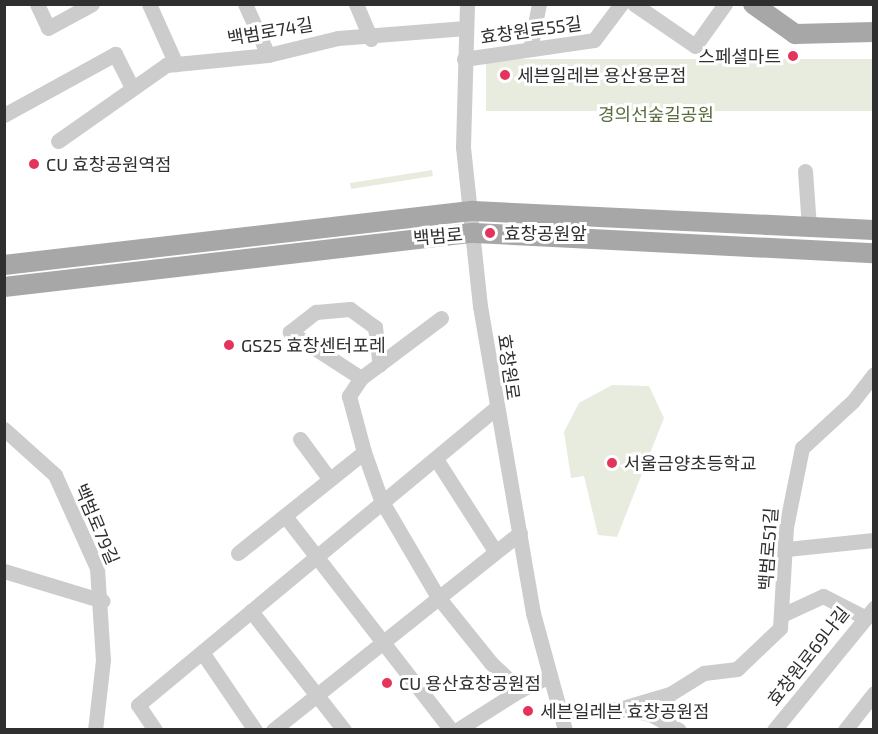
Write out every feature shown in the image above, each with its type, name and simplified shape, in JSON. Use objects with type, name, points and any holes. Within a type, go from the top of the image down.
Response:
[{"type":"main road","points":[[753,4],[802,36],[873,32]]},
{"type":"main road","name":"백범로","points":[[4,265],[352,223],[473,211],[873,231]]},
{"type":"main road","points":[[582,237],[572,229],[583,217]]},
{"type":"main road","points":[[352,223],[362,228],[364,238],[355,244]]},
{"type":"main road","name":"백범로","points":[[4,287],[355,244],[474,233],[873,253]]},
{"type":"street","points":[[37,4],[48,28],[92,4]]},
{"type":"street","points":[[149,4],[176,64]]},
{"type":"street","points":[[245,4],[268,56]]},
{"type":"street","points":[[356,4],[371,39]]},
{"type":"street","points":[[530,49],[539,4]]},
{"type":"street","name":"효창원로55길","points":[[464,59],[594,40],[621,4]]},
{"type":"street","points":[[634,4],[695,46],[724,4]]},
{"type":"street","name":"효창원로","points":[[466,5],[463,147],[473,211],[495,409],[562,724]]},
{"type":"street","name":"백범로74길","points":[[58,141],[132,88],[176,64],[268,56],[338,38],[371,39],[466,28]]},
{"type":"street","points":[[4,115],[115,54],[132,88]]},
{"type":"street","points":[[805,171],[809,227]]},
{"type":"street","points":[[361,378],[290,332],[316,312],[350,309],[375,327],[380,365]]},
{"type":"street","points":[[441,318],[361,378],[349,396],[364,452],[381,500],[438,597],[520,690]]},
{"type":"street","name":"백범로51길","points":[[783,614],[786,527],[802,448],[854,401],[873,374]]},
{"type":"street","points":[[155,729],[138,705],[204,654],[381,500],[436,459],[495,409]]},
{"type":"street","name":"백범로79길","points":[[4,429],[55,475],[97,568],[103,602],[95,729]]},
{"type":"street","points":[[300,439],[328,477]]},
{"type":"street","points":[[238,554],[328,477],[364,452]]},
{"type":"street","points":[[436,459],[495,551]]},
{"type":"street","points":[[285,516],[451,729]]},
{"type":"street","points":[[273,729],[520,533]]},
{"type":"street","points":[[787,549],[873,540]]},
{"type":"street","points":[[4,571],[103,602]]},
{"type":"street","points":[[562,724],[670,694],[704,673],[737,669],[780,628],[783,614],[823,596],[868,612]]},
{"type":"street","points":[[251,611],[344,729]]},
{"type":"street","name":"효창원로69나길","points":[[774,729],[868,612]]},
{"type":"street","points":[[204,654],[255,729]]},
{"type":"street","points":[[457,729],[520,690],[550,676]]},
{"type":"street","points":[[845,729],[873,693]]},
{"type":"street","points":[[619,709],[650,714],[679,729]]},
{"type":"green space","points":[[486,59],[873,59],[873,111],[486,111]]},
{"type":"green space","points":[[432,170],[433,176],[351,189],[350,183]]},
{"type":"green space","points":[[612,385],[649,386],[664,418],[617,537],[598,535],[584,476],[571,478],[564,432],[579,403]]},
{"type":"place","name":"스페셜마트","points":[[793,56]]},
{"type":"place","name":"세븐일레븐 용산용문점","points":[[505,75]]},
{"type":"place","name":"CU 효창공원역점","points":[[34,164]]},
{"type":"place","name":"효창공원앞","points":[[490,233]]},
{"type":"place","name":"GS25 효창센터포레","points":[[229,345]]},
{"type":"place","name":"서울금양초등학교","points":[[612,463]]},
{"type":"place","name":"CU 용산효창공원점","points":[[387,683]]},
{"type":"place","name":"세븐일레븐 효창공원점","points":[[528,711]]},
{"type":"park label","name":"경의선숲길공원","points":[[656,114]]}]
